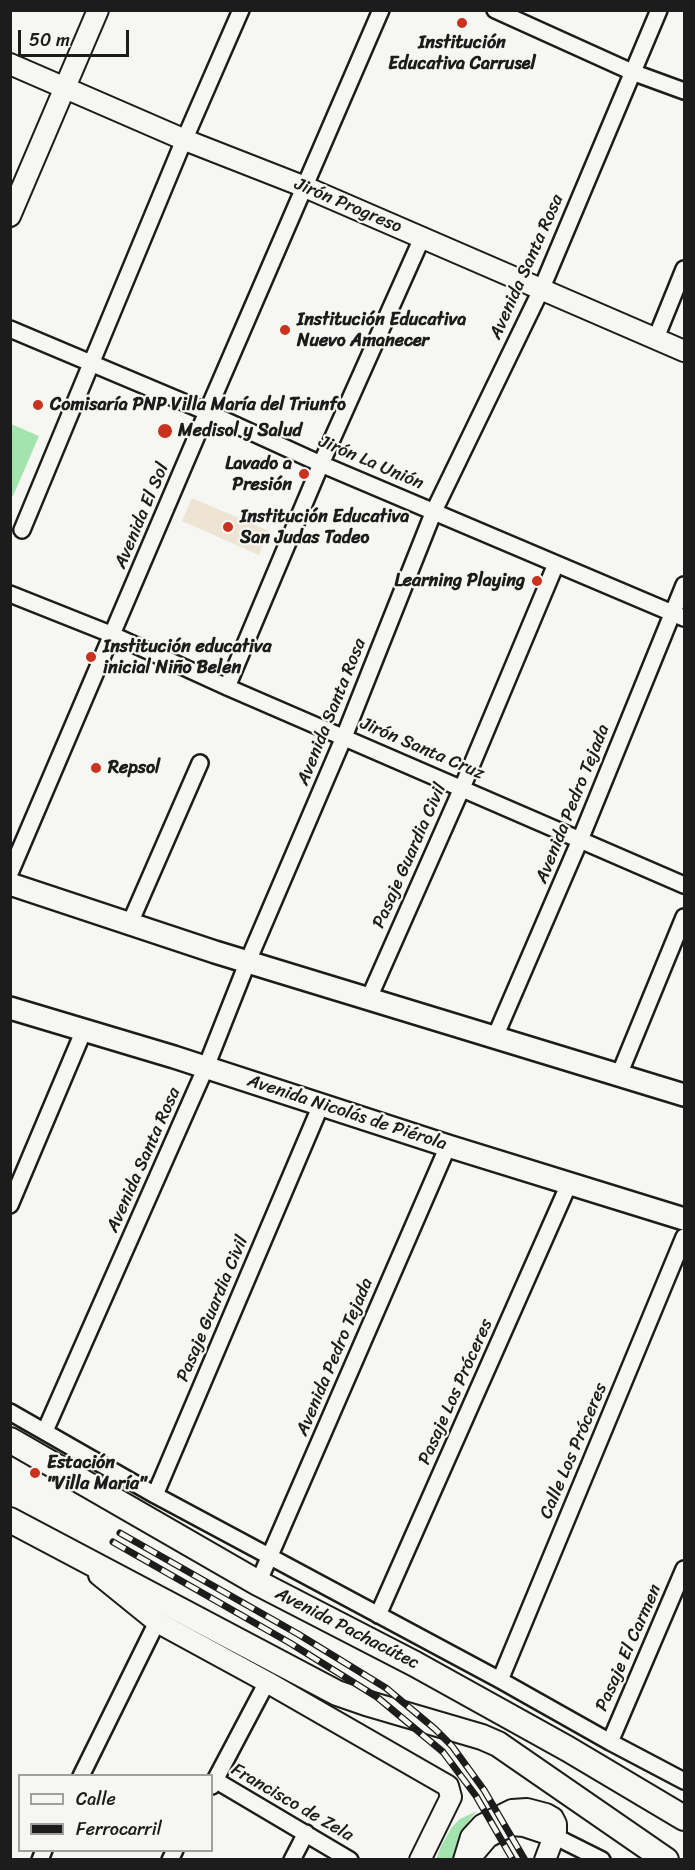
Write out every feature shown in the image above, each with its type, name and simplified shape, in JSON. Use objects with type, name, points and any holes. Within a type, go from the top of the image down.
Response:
[{"type":"main road","points":[[10,884],[248,962],[684,1095]]},
{"type":"main road","name":"Avenida Nicolás de Piérola","points":[[10,1008],[206,1067],[448,1146],[684,1219]]},
{"type":"main road","name":"Avenida Pachacútec","points":[[10,1440],[258,1583],[456,1686],[684,1818]]},
{"type":"main road","points":[[12,1526],[68,1551],[337,1693],[482,1737],[498,1744],[666,1860]]},
{"type":"street","points":[[10,216],[98,10]]},
{"type":"street","points":[[22,530],[241,10]]},
{"type":"street","name":"Avenida El Sol","points":[[10,873],[381,10]]},
{"type":"street","points":[[495,10],[632,72],[684,91]]},
{"type":"street","name":"Avenida Santa Rosa","points":[[45,1431],[206,1067],[344,736],[434,511],[541,290],[659,10]]},
{"type":"street","name":"Jirón Progreso","points":[[10,64],[185,140],[305,187],[684,351]]},
{"type":"street","points":[[227,687],[321,464],[422,238]]},
{"type":"street","points":[[656,338],[684,269]]},
{"type":"street","name":"Jirón La Unión","points":[[10,329],[678,616]]},
{"type":"street","name":"Pasaje Guardia Civil","points":[[369,998],[462,788],[556,564]]},
{"type":"street","name":"Avenida Pedro Tejada","points":[[495,1037],[678,616],[684,585]]},
{"type":"street","name":"Jirón Santa Cruz","points":[[10,594],[113,635],[227,687],[684,885]]},
{"type":"street","points":[[130,923],[200,763]]},
{"type":"street","points":[[619,1075],[684,917]]},
{"type":"street","points":[[10,1205],[84,1030]]},
{"type":"street","name":"Pasaje Guardia Civil","points":[[155,1495],[321,1105]]},
{"type":"street","name":"Avenida Pedro Tejada","points":[[258,1583],[448,1146]]},
{"type":"street","name":"Pasaje Los Próceres","points":[[378,1615],[569,1184]]},
{"type":"street","name":"Calle Los Próceres","points":[[500,1680],[684,1237]]},
{"type":"street","name":"Avenida Pachacútec","points":[[10,1412],[155,1495],[684,1781]]},
{"type":"street","points":[[68,1551],[157,1622],[448,1786],[451,1797],[420,1860]]},
{"type":"street","name":"Pasaje El Carmen","points":[[610,1742],[684,1569]]},
{"type":"street","points":[[82,1774],[157,1622]]},
{"type":"street","points":[[213,1783],[267,1682]]},
{"type":"street","name":"Francisco de Zela","points":[[213,1783],[306,1833],[350,1860]]},
{"type":"street","points":[[464,1860],[468,1844],[476,1831],[489,1820],[512,1810],[527,1809],[546,1814],[553,1818],[556,1824],[545,1860]]},
{"type":"street","points":[[474,1860],[477,1850],[488,1837],[506,1827],[524,1826],[554,1836],[602,1860]]},
{"type":"street","points":[[292,1860],[306,1833]]},
{"type":"shaded area","name":"Institución Educativa San Judas Tadeo","points":[[192,498],[269,531],[259,555],[182,521]]},
{"type":"green space","points":[[11,424],[39,436],[13,496],[10,494]]},
{"type":"green space","points":[[477,1811],[460,1836],[456,1859],[436,1860],[452,1827],[460,1819]]},
{"type":"railway","points":[[120,1533],[298,1634],[386,1688],[452,1746],[484,1790],[525,1860]]},
{"type":"railway","points":[[113,1542],[290,1643],[377,1697],[443,1752],[476,1796],[513,1860]]},
{"type":"place","name":"Institución Educativa Carrusel","points":[[462,23]]},
{"type":"place","name":"Institución Educativa Nuevo Amanecer","points":[[285,330]]},
{"type":"place","name":"Comisaría PNP Villa María del Triunfo","points":[[38,405]]},
{"type":"place","name":"Medisol y Salud","points":[[165,431]]},
{"type":"place","name":"Lavado a Presión","points":[[304,474]]},
{"type":"place","name":"Institución Educativa San Judas Tadeo","points":[[228,527]]},
{"type":"place","name":"Learning Playing","points":[[537,581]]},
{"type":"place","name":"Institución educativa inicial Niño Belen","points":[[91,657]]},
{"type":"place","name":"Repsol","points":[[96,768]]},
{"type":"place","name":"Estación \"Villa María\"","points":[[35,1473]]}]
